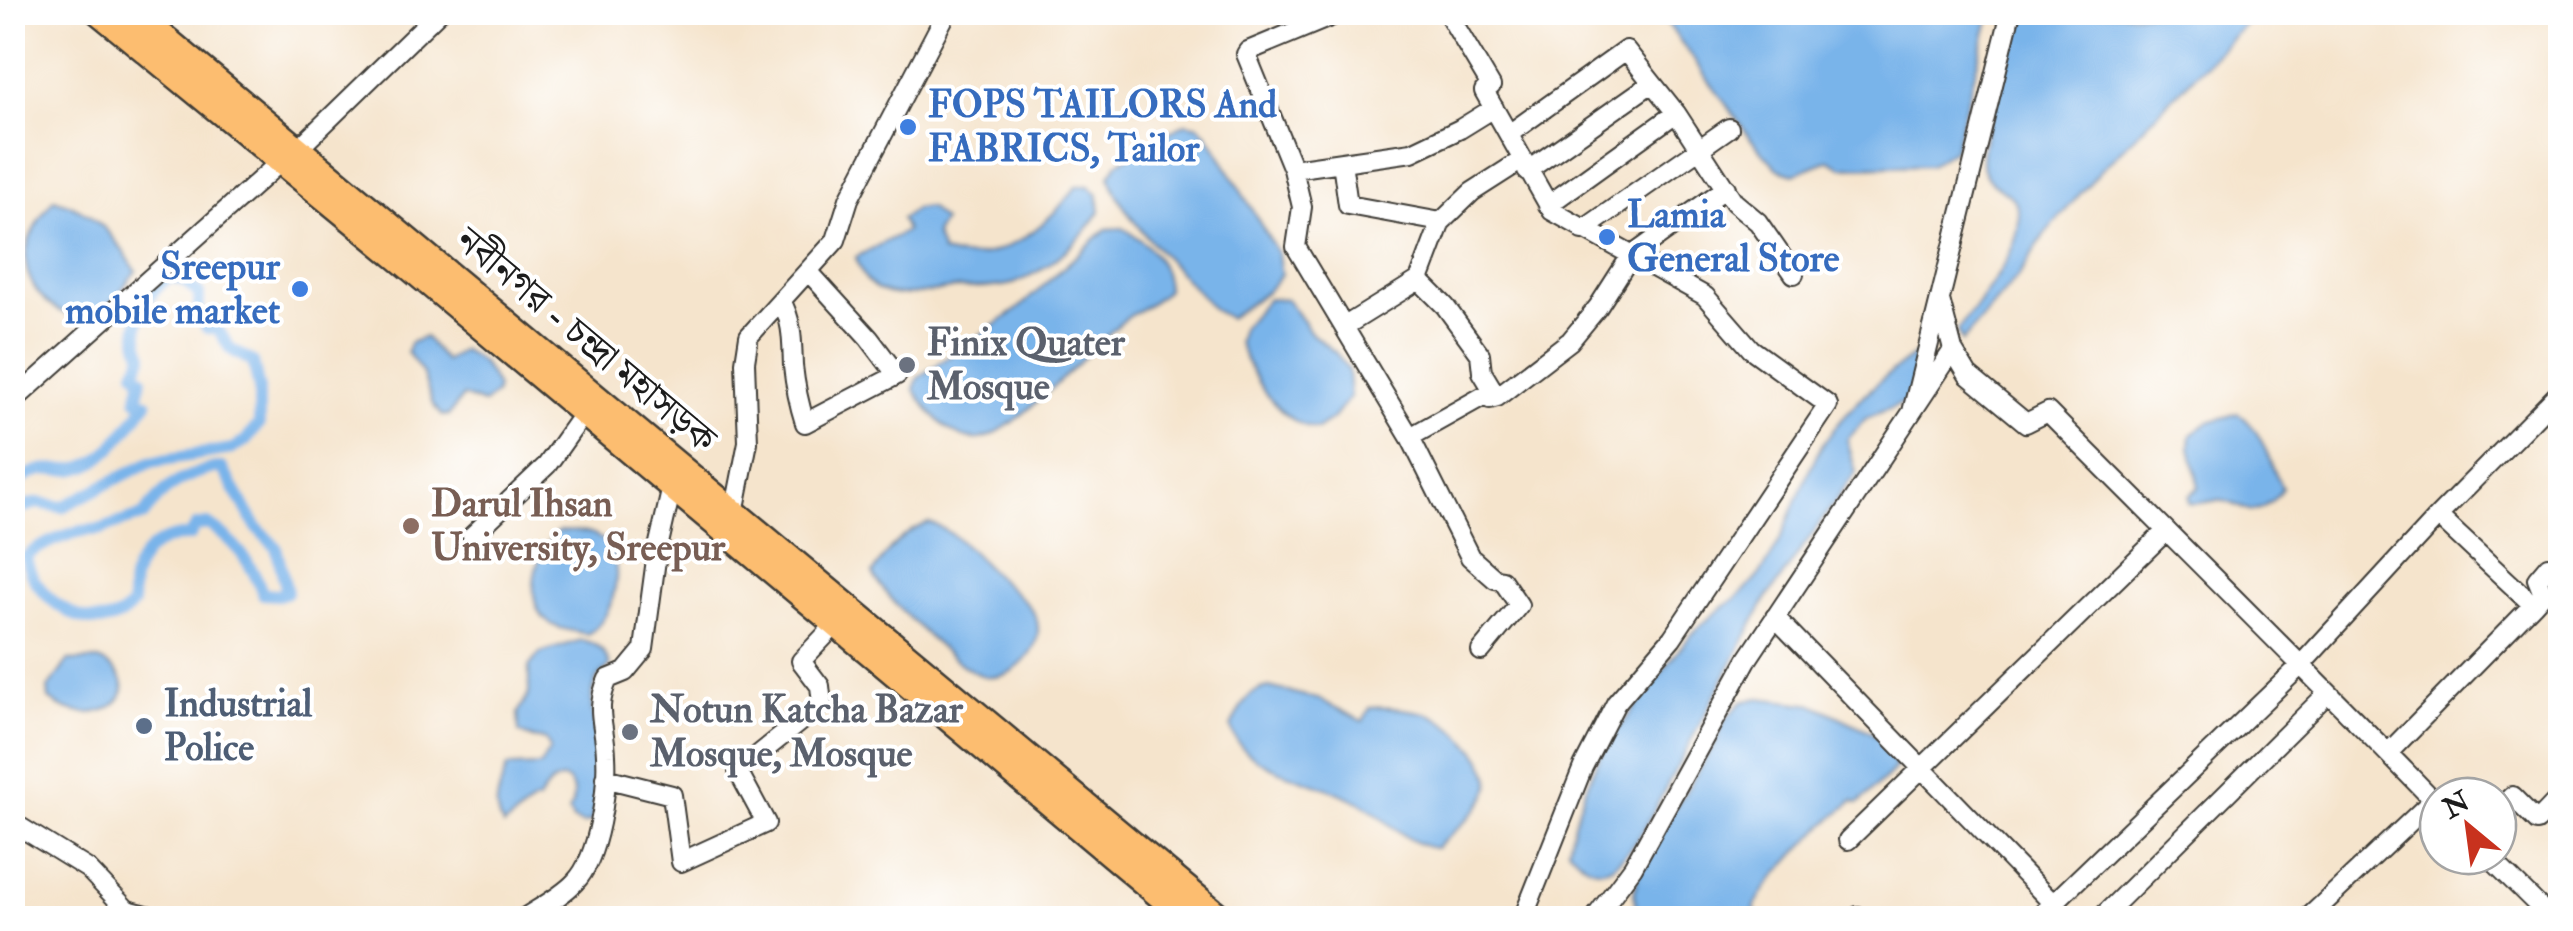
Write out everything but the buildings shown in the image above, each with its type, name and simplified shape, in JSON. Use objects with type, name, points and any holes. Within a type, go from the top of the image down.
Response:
[{"type":"highway","name":"নবীনগর - চন্দ্রা মহাসড়ক","points":[[99,12],[288,156],[734,513],[1221,918]]},
{"type":"highway","name":"নবীনগর - চন্দ্রা মহাসড়ক","points":[[133,12],[288,156],[584,413],[1186,918]]},
{"type":"street","points":[[12,402],[288,156],[439,12]]},
{"type":"street","points":[[734,513],[748,442],[745,362],[749,336],[836,240],[849,199],[947,12]]},
{"type":"street","points":[[1342,12],[1246,54],[1294,168],[1302,206],[1296,248],[1410,437],[1470,557],[1495,579],[1502,580],[1519,605],[1481,651]]},
{"type":"street","points":[[1447,12],[1491,86],[1484,90],[1552,211],[1705,296],[1751,349],[1828,404],[1672,638],[1616,703],[1584,767],[1523,918]]},
{"type":"street","points":[[1912,412],[2011,12]]},
{"type":"street","points":[[1509,134],[1626,50],[1676,113],[1734,202],[1758,222],[1794,274]]},
{"type":"street","points":[[1344,326],[1419,280],[1441,222],[1472,192],[1525,166],[1652,83]]},
{"type":"street","points":[[1294,168],[1412,152],[1494,108]]},
{"type":"street","points":[[1548,205],[1676,113]]},
{"type":"street","points":[[1583,230],[1729,128]]},
{"type":"street","points":[[1342,162],[1348,206],[1441,222]]},
{"type":"street","points":[[1410,437],[1487,394],[1490,400],[1497,397],[1570,341],[1598,307],[1630,257],[1726,188]]},
{"type":"street","points":[[781,301],[792,337],[796,385],[805,423],[897,375],[808,271]]},
{"type":"street","points":[[1419,280],[1445,306],[1480,354],[1482,372],[1497,397]]},
{"type":"street","points":[[1940,300],[1953,350],[1968,375],[2026,423],[2048,412],[2418,783]]},
{"type":"street","points":[[1595,918],[1633,866],[1747,660],[1953,350]]},
{"type":"street","points":[[2038,918],[2299,667],[2438,516],[2560,392]]},
{"type":"street","points":[[472,536],[548,465],[584,413]]},
{"type":"street","points":[[524,918],[576,882],[589,860],[605,778],[600,698],[608,679],[625,672],[644,650],[657,552],[672,487]]},
{"type":"street","points":[[2438,516],[2546,596]]},
{"type":"street","points":[[1848,840],[2166,531]]},
{"type":"street","points":[[2546,596],[2537,579],[2548,566],[2560,568]]},
{"type":"street","points":[[2390,752],[2546,596]]},
{"type":"street","points":[[1775,617],[2067,918]]},
{"type":"street","points":[[605,778],[672,795],[681,862],[766,823],[738,771],[822,704],[820,686],[801,661],[836,624]]},
{"type":"street","points":[[2102,918],[2328,693]]},
{"type":"street","points":[[2518,802],[2537,821],[2560,797]]},
{"type":"street","points":[[2308,918],[2418,818]]},
{"type":"street","points":[[12,822],[88,868],[127,914],[158,918]]},
{"type":"street","points":[[2508,876],[2551,918]]},
{"type":"water","points":[[1830,12],[1833,16],[1849,12],[1991,13],[1954,149],[1930,165],[1842,167],[1829,160],[1794,174],[1778,169],[1751,139],[1660,13]]},
{"type":"water","points":[[2024,13],[2256,13],[2102,169],[2044,235],[2021,273],[1962,342],[1957,331],[1990,288],[2017,234],[2019,217],[2015,202],[1990,180],[1982,162],[1992,109]]},
{"type":"water","points":[[1185,123],[1199,126],[1208,135],[1278,254],[1281,275],[1268,290],[1229,318],[1214,310],[1154,246],[1126,210],[1110,176],[1118,163]]},
{"type":"water","points":[[1077,186],[1089,186],[1098,195],[1100,211],[1062,254],[1038,272],[1012,284],[897,295],[872,286],[856,257],[906,231],[901,219],[915,209],[928,207],[943,221],[935,234],[942,253],[982,255],[1001,250],[1051,216]]},
{"type":"water","points":[[54,199],[81,210],[102,226],[136,271],[99,311],[72,315],[60,311],[48,303],[31,281],[26,255],[30,240]]},
{"type":"water","points":[[1123,228],[1154,253],[1167,290],[1123,321],[1032,406],[994,434],[969,439],[941,423],[914,389],[918,378],[1018,309],[1106,229]]},
{"type":"water","points":[[1268,298],[1287,300],[1312,334],[1336,353],[1348,370],[1350,397],[1332,419],[1317,429],[1303,425],[1278,408],[1259,383],[1238,342],[1242,328]]},
{"type":"water","points":[[425,337],[445,361],[462,350],[482,363],[497,387],[495,395],[483,404],[463,396],[449,415],[442,416],[433,405],[422,372],[407,352],[410,343]]},
{"type":"water","points":[[1921,350],[1909,401],[1866,418],[1847,440],[1856,472],[1765,601],[1643,831],[1618,862],[1609,867],[1591,867],[1580,860],[1568,848],[1571,835],[1590,779],[1609,742],[1691,636],[1760,574],[1783,534],[1812,464],[1833,430],[1874,387]]},
{"type":"water","points":[[2238,413],[2259,438],[2282,488],[2268,504],[2253,510],[2223,501],[2189,503],[2189,496],[2199,487],[2191,435],[2209,422]]},
{"type":"water","points":[[929,523],[964,544],[1033,612],[1038,629],[1036,640],[1016,669],[995,677],[972,670],[906,616],[880,586],[873,574],[884,557],[911,531]]},
{"type":"water","points":[[559,531],[595,535],[612,552],[616,577],[610,605],[587,634],[549,623],[536,603],[538,562]]},
{"type":"water","points":[[581,640],[600,648],[610,666],[597,678],[592,692],[600,748],[595,758],[598,778],[592,821],[583,824],[573,820],[569,812],[573,801],[571,785],[560,779],[504,826],[497,805],[507,767],[540,766],[550,749],[546,740],[519,732],[518,713],[529,694],[529,667],[540,653]]},
{"type":"water","points":[[99,660],[116,672],[123,684],[122,696],[113,705],[84,713],[49,699],[48,688],[68,661]]},
{"type":"water","points":[[1269,687],[1318,699],[1363,721],[1370,708],[1394,708],[1438,718],[1463,737],[1485,764],[1490,783],[1484,800],[1436,848],[1416,842],[1363,804],[1261,762],[1242,748],[1231,727],[1249,696]]},
{"type":"water","points":[[1759,698],[1815,705],[1869,731],[1890,747],[1896,768],[1859,803],[1853,801],[1828,822],[1783,867],[1754,909],[1758,918],[1639,918],[1634,893],[1641,863],[1715,744],[1725,720],[1742,702]]},
{"type":"waterway","points":[[12,477],[21,480],[42,470],[87,466],[125,432],[147,403],[137,400],[142,378],[135,371],[143,355],[138,332],[142,311],[153,292],[170,276],[185,281],[199,294],[199,317],[207,328],[218,329],[230,349],[253,362],[259,389],[259,424],[245,441],[232,449],[150,462],[62,507],[37,503],[12,511]]},
{"type":"waterway","points":[[215,468],[222,468],[257,528],[276,547],[287,592],[263,594],[242,554],[208,524],[196,526],[190,536],[164,541],[145,555],[134,577],[133,604],[119,616],[103,621],[86,619],[54,602],[40,588],[26,557],[36,549],[76,532],[103,529],[143,516],[174,484],[215,468]]},
{"type":"place","name":"FOPS TAILORS And FABRICS, Tailor","points":[[908,127]]},
{"type":"place","name":"Lamia General Store","points":[[1607,237]]},
{"type":"place","name":"Sreepur mobile market","points":[[300,289]]},
{"type":"place","name":"Finix Quater Mosque","points":[[907,365]]},
{"type":"place","name":"Darul Ihsan University, Sreepur","points":[[411,526]]},
{"type":"place","name":"Industrial Police","points":[[144,726]]},
{"type":"place","name":"Notun Katcha Bazar Mosque, Mosque","points":[[630,732]]}]
